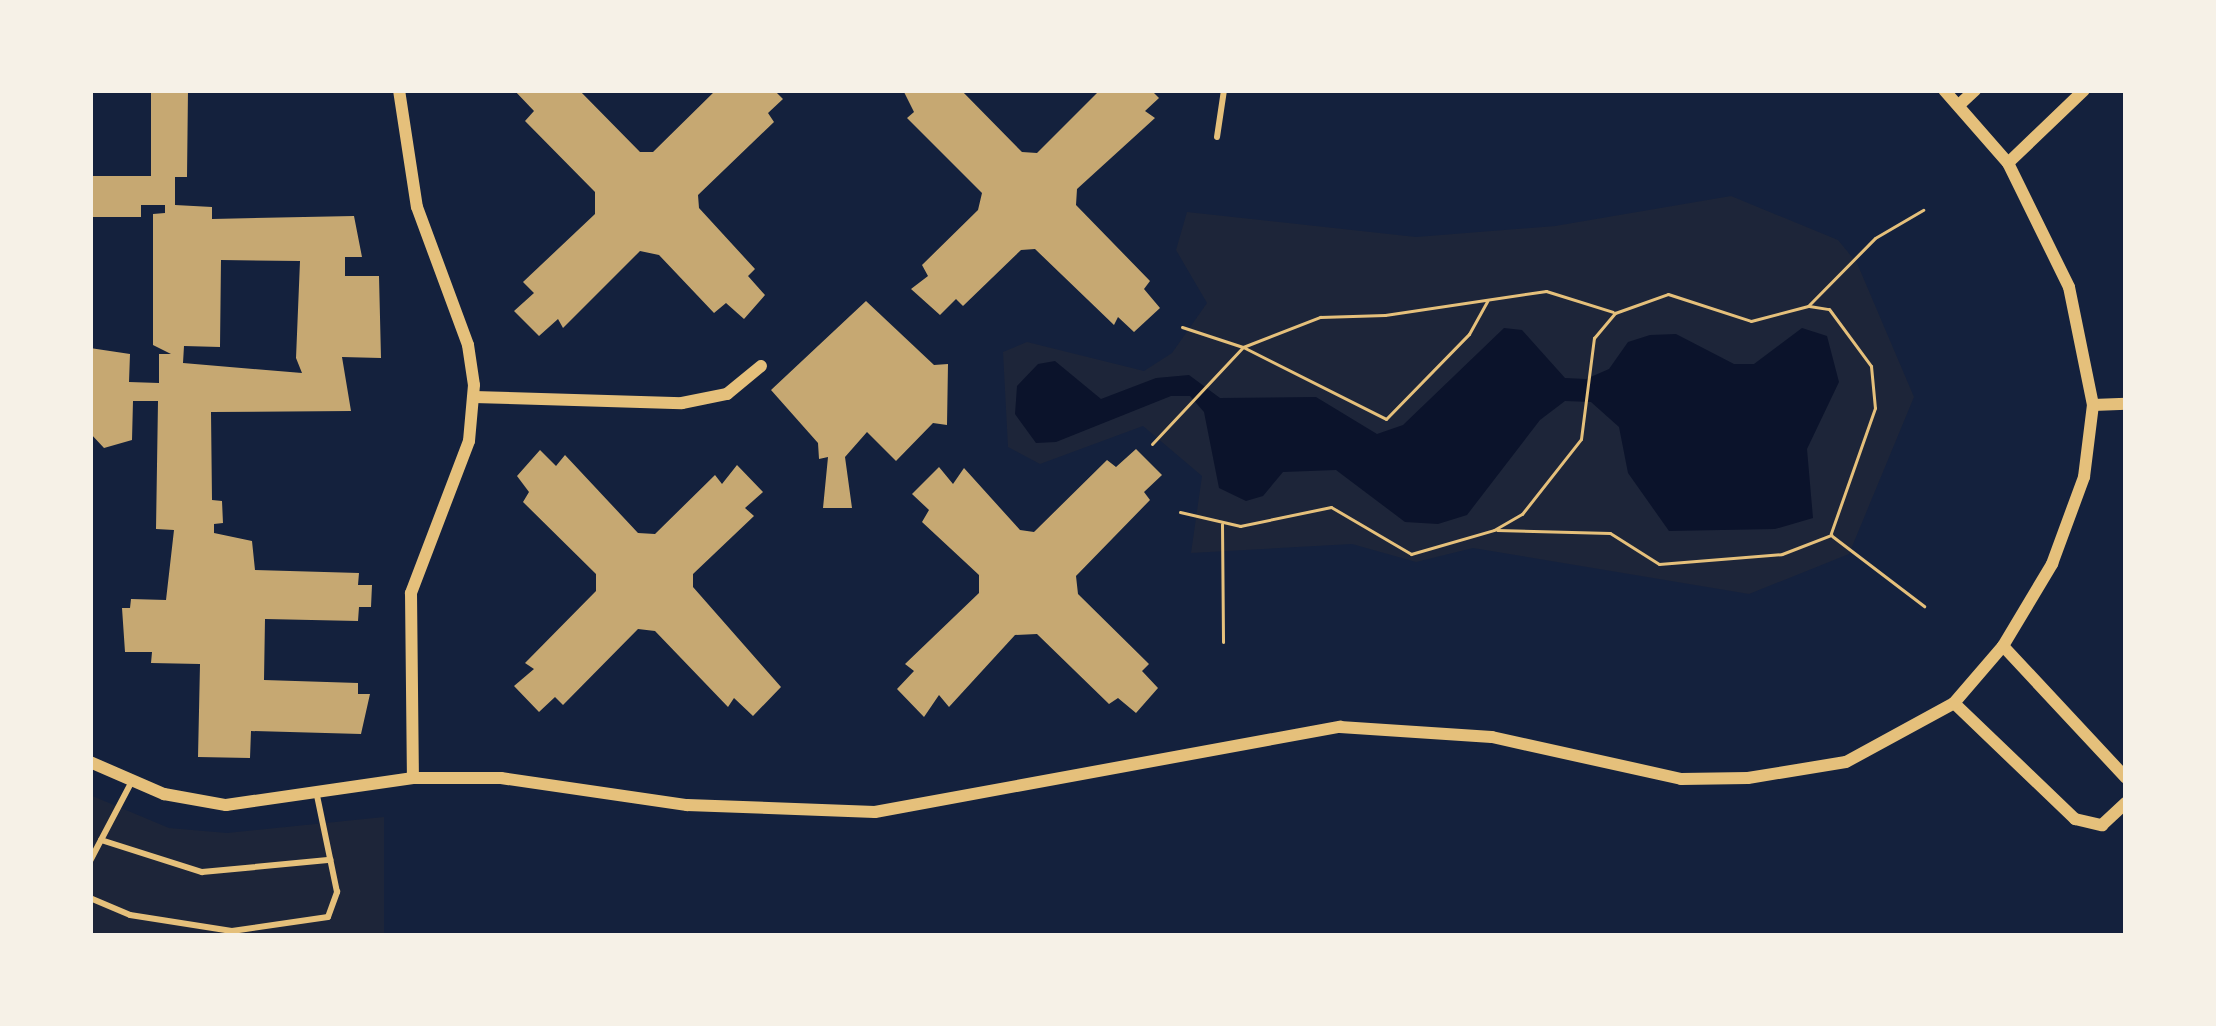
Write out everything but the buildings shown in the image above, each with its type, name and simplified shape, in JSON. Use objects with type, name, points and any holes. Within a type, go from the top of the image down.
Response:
[{"type":"street","points":[[399,90],[417,207],[468,345],[474,397],[469,441],[411,593],[413,778]]},
{"type":"street","points":[[90,762],[197,803],[317,794],[413,778],[548,782],[687,806],[875,812],[993,796],[1252,737],[1375,726],[1492,737],[1666,777],[1733,779],[1846,762],[1954,703],[2003,646],[2070,521],[2093,404],[2069,286],[2008,163],[1944,90]]},
{"type":"street","points":[[1959,105],[1975,90]]},
{"type":"street","points":[[2008,163],[2084,90]]},
{"type":"street","points":[[474,397],[682,403],[727,394],[761,366]]},
{"type":"street","points":[[2093,404],[2126,404]]},
{"type":"street","points":[[2003,646],[2126,778]]},
{"type":"street","points":[[1954,703],[2075,819],[2102,825],[2126,803]]},
{"type":"lane","points":[[1217,136],[1225,90]]},
{"type":"lane","points":[[90,861],[132,781]]},
{"type":"lane","points":[[90,898],[193,928],[273,928],[328,917],[338,900],[317,794]]},
{"type":"lane","points":[[100,840],[202,872],[331,860]]},
{"type":"path","points":[[1808,306],[1875,238],[1923,210]]},
{"type":"path","points":[[1152,444],[1243,347],[1320,316],[1546,291],[1615,313]]},
{"type":"path","points":[[1180,512],[1240,526],[1331,507],[1411,554],[1494,530],[1610,533],[1659,564],[1782,554],[1831,535],[1875,408],[1871,366],[1829,309],[1808,306],[1750,321],[1668,294],[1615,313],[1594,338],[1586,369],[1581,439],[1545,490],[1494,530]]},
{"type":"path","points":[[1182,327],[1243,347],[1386,419],[1468,334],[1487,301]]},
{"type":"path","points":[[1222,522],[1223,642]]},
{"type":"path","points":[[1831,535],[1924,606]]},
{"type":"shaded area","points":[[1731,196],[1838,240],[1857,263],[1914,397],[1849,554],[1749,594],[1473,548],[1416,562],[1352,544],[1191,553],[1202,476],[1143,426],[1040,464],[1008,447],[1003,352],[1027,342],[1144,371],[1172,353],[1207,303],[1176,250],[1187,212],[1416,237],[1555,226]]},
{"type":"shaded area","points":[[1504,328],[1522,330],[1565,378],[1586,379],[1609,369],[1628,342],[1650,335],[1676,334],[1734,364],[1754,364],[1802,328],[1827,336],[1839,382],[1807,449],[1813,518],[1775,529],[1669,531],[1628,473],[1619,427],[1591,402],[1565,401],[1540,420],[1467,515],[1438,524],[1405,522],[1336,470],[1283,472],[1263,496],[1246,501],[1219,488],[1204,412],[1190,396],[1171,396],[1056,442],[1036,443],[1015,414],[1017,386],[1038,364],[1055,361],[1101,399],[1156,378],[1189,375],[1220,398],[1316,397],[1377,434],[1403,425]]},
{"type":"shaded area","points":[[90,795],[169,828],[227,833],[384,817],[384,936],[90,936]]}]
